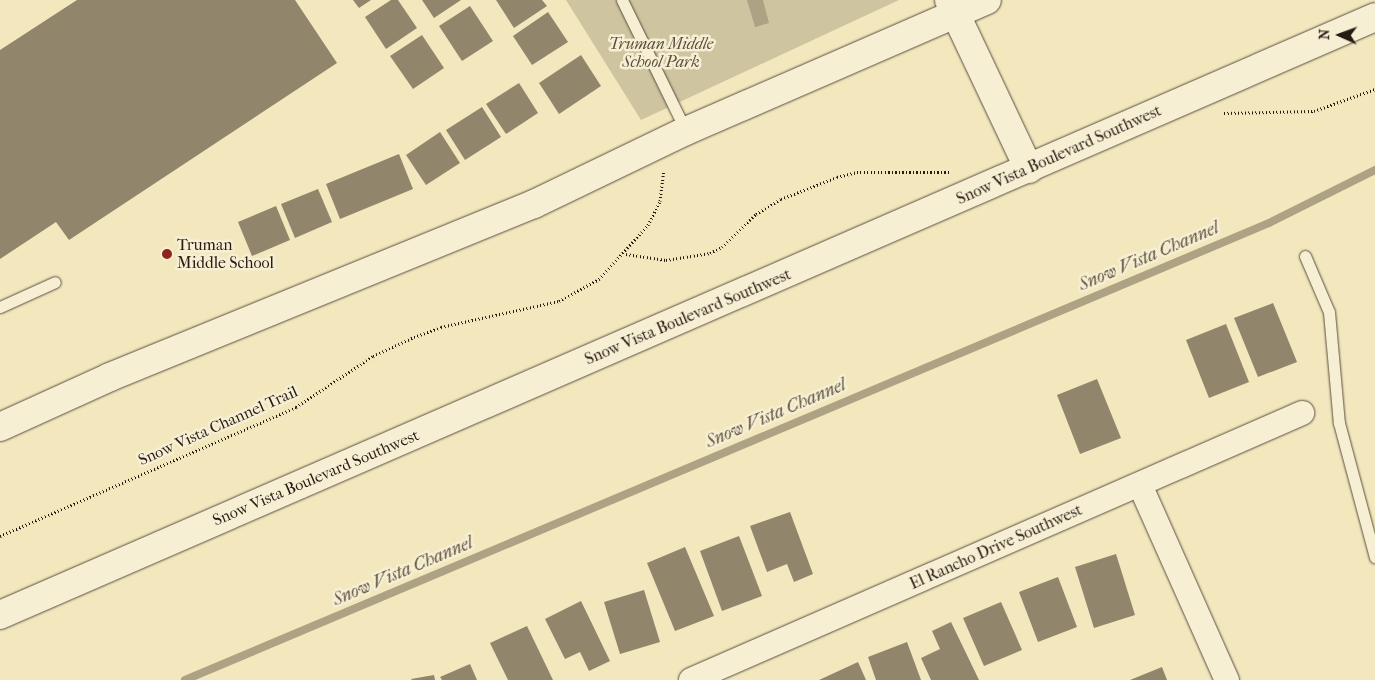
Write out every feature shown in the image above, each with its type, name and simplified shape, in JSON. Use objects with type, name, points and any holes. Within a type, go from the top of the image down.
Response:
[{"type":"main road","points":[[0,427],[119,373],[534,204],[952,6],[987,0]]},
{"type":"main road","points":[[952,6],[1029,169]]},
{"type":"main road","name":"Snow Vista Boulevard Southwest","points":[[0,615],[1375,17]]},
{"type":"street","name":"El Rancho Drive Southwest","points":[[691,680],[1302,413]]},
{"type":"street","points":[[1140,485],[1227,680]]},
{"type":"lane","points":[[622,0],[686,131]]},
{"type":"lane","points":[[1305,256],[1329,312],[1339,423],[1375,557]]},
{"type":"lane","points":[[0,307],[55,282]]},
{"type":"path","points":[[1216,116],[1314,111],[1375,89]]},
{"type":"path","name":"Snow Vista Channel Trail","points":[[0,536],[296,407],[373,356],[414,337],[466,320],[559,301],[599,279],[625,254],[648,225],[660,200],[664,170]]},
{"type":"path","points":[[625,254],[666,260],[710,253],[773,204],[837,177],[857,172],[961,172]]},
{"type":"green space","name":"Truman Middle School Park","points":[[566,0],[899,0],[641,120]]},
{"type":"shaded area","points":[[747,0],[763,0],[769,23],[755,27]]},
{"type":"building","points":[[77,0],[295,0],[337,63],[69,240],[56,222],[0,259],[0,50]]},
{"type":"building","points":[[353,0],[371,0],[359,8]]},
{"type":"building","points":[[391,0],[398,0],[417,28],[386,49],[365,17]]},
{"type":"building","points":[[422,0],[461,0],[434,18]]},
{"type":"building","points":[[496,0],[542,0],[547,6],[514,28]]},
{"type":"building","points":[[470,6],[493,41],[462,61],[439,26]]},
{"type":"building","points":[[548,12],[568,42],[532,65],[513,36]]},
{"type":"building","points":[[422,35],[444,68],[413,89],[390,56]]},
{"type":"building","points":[[581,55],[601,86],[559,114],[539,83]]},
{"type":"building","points":[[519,83],[538,113],[506,134],[486,104]]},
{"type":"building","points":[[482,107],[501,137],[465,160],[446,130]]},
{"type":"building","points":[[440,132],[460,163],[426,185],[406,155]]},
{"type":"building","points":[[399,154],[413,189],[340,219],[326,184]]},
{"type":"building","points":[[318,189],[332,222],[295,238],[281,204]]},
{"type":"building","points":[[276,206],[290,240],[252,256],[238,222]]},
{"type":"building","points":[[1273,303],[1297,362],[1258,377],[1234,318]]},
{"type":"building","points":[[1226,324],[1249,382],[1209,398],[1186,340]]},
{"type":"building","points":[[1097,379],[1121,438],[1080,454],[1057,395]]},
{"type":"building","points":[[790,512],[813,574],[794,582],[787,564],[767,572],[750,526]]},
{"type":"building","points":[[739,536],[762,596],[722,611],[700,551]]},
{"type":"building","points":[[685,547],[714,616],[675,631],[647,563]]},
{"type":"building","points":[[1116,554],[1135,615],[1094,628],[1075,567]]},
{"type":"building","points":[[1058,577],[1077,627],[1038,642],[1019,592]]},
{"type":"building","points":[[644,590],[660,642],[620,654],[604,602]]},
{"type":"building","points":[[581,601],[610,661],[589,671],[580,652],[565,659],[545,619]]},
{"type":"building","points":[[1001,602],[1022,650],[984,666],[963,618]]},
{"type":"building","points":[[951,622],[979,680],[931,680],[921,658],[940,649],[932,631]]},
{"type":"building","points":[[527,626],[553,680],[508,680],[490,643]]},
{"type":"building","points":[[907,642],[921,680],[876,680],[868,657]]},
{"type":"building","points":[[858,662],[866,680],[819,680]]},
{"type":"building","points":[[470,664],[477,680],[442,680],[440,677]]},
{"type":"building","points":[[1162,667],[1167,680],[1130,680]]},
{"type":"building","points":[[434,675],[435,680],[411,679]]},
{"type":"waterway","name":"Snow Vista Channel","points":[[185,680],[1269,223],[1375,170]]},
{"type":"place","name":"Truman Middle School","points":[[167,254]]}]
